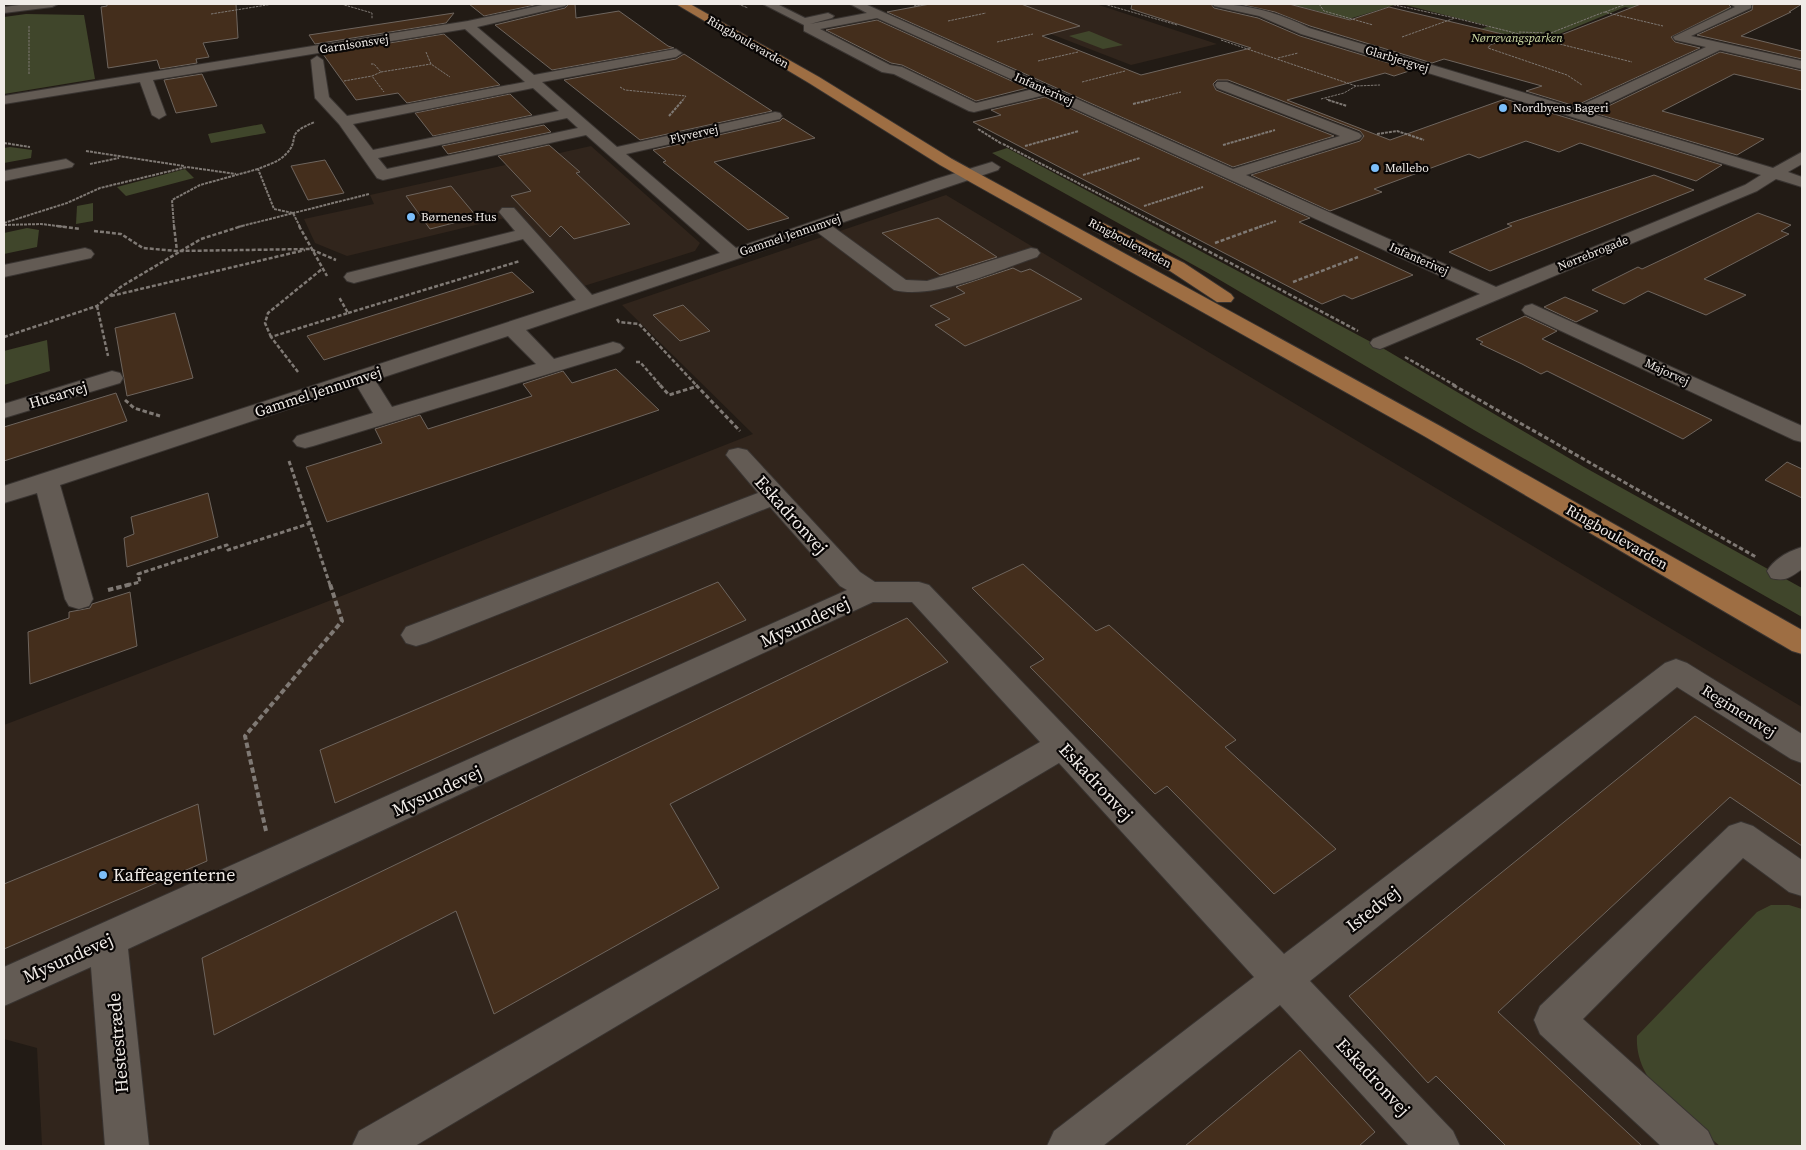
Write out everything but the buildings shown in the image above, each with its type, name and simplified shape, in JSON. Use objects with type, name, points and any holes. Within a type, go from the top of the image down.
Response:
[{"type":"main road","name":"Ringboulevarden","points":[[682,4],[814,80],[946,162],[970,164],[1802,643]]},
{"type":"main road","name":"Ringboulevarden","points":[[814,80],[945,141]]},
{"type":"main road","name":"Ringboulevarden","points":[[992,167],[1177,268],[1432,431]]},
{"type":"street","points":[[6,10],[46,4]]},
{"type":"street","name":"Garnisonsvej","points":[[4,100],[145,77],[313,56],[468,26],[561,4]]},
{"type":"street","points":[[769,4],[804,22],[867,9]]},
{"type":"street","name":"Glarbjergvej","points":[[1218,4],[1241,7],[1292,23],[1304,31],[1802,182]]},
{"type":"street","points":[[1735,4],[1747,6],[1679,37],[1802,64]]},
{"type":"street","points":[[867,9],[808,28],[887,69],[898,70],[974,108],[1047,90]]},
{"type":"street","name":"Infanterivej","points":[[867,9],[1495,294]]},
{"type":"street","points":[[468,26],[733,255]]},
{"type":"street","points":[[439,40],[348,55],[313,56],[322,98],[342,119],[383,175],[589,130]]},
{"type":"street","points":[[1577,113],[1718,46]]},
{"type":"street","points":[[342,119],[398,110],[676,53]]},
{"type":"street","points":[[145,77],[159,115]]},
{"type":"street","points":[[1222,85],[1354,136]]},
{"type":"street","points":[[533,103],[553,99]]},
{"type":"street","points":[[369,155],[570,114]]},
{"type":"street","name":"Flyvervej","points":[[614,152],[775,116]]},
{"type":"street","points":[[357,138],[377,134]]},
{"type":"street","points":[[1235,175],[1354,136]]},
{"type":"street","name":"Nørrebrogade","points":[[1380,343],[1751,188],[1802,157]]},
{"type":"street","points":[[4,176],[66,164]]},
{"type":"street","name":"Gammel Jennumvej","points":[[4,495],[733,255],[820,225],[970,164],[992,167]]},
{"type":"street","points":[[508,212],[545,253],[595,301]]},
{"type":"street","points":[[820,225],[901,286],[928,286],[1031,253]]},
{"type":"street","points":[[354,277],[528,233]]},
{"type":"street","points":[[4,272],[85,254]]},
{"type":"street","name":"Majorvej","points":[[1532,310],[1802,435]]},
{"type":"street","points":[[512,328],[550,367]]},
{"type":"street","points":[[305,442],[611,348]]},
{"type":"street","points":[[362,377],[386,417]]},
{"type":"street","name":"Husarvej","points":[[4,411],[112,378]]},
{"type":"street","name":"Eskadronvej","points":[[738,455],[850,579],[869,592],[919,592],[1435,1145]]},
{"type":"street","points":[[46,481],[79,599]]},
{"type":"street","points":[[416,635],[774,496]]},
{"type":"street","points":[[1781,572],[1802,556]]},
{"type":"street","name":"Mysundevej","points":[[4,987],[869,592]]},
{"type":"street","name":"Regimentvej","points":[[1676,671],[1802,750]]},
{"type":"street","name":"Istedvej","points":[[1069,1146],[1676,671]]},
{"type":"street","points":[[374,1146],[1062,745]]},
{"type":"street","points":[[1693,1146],[1554,1020],[1741,838],[1802,880]]},
{"type":"street","name":"Hestestræde","points":[[108,940],[127,1146]]},
{"type":"path","points":[[211,14],[273,4]]},
{"type":"path","points":[[1104,4],[1177,25]]},
{"type":"path","points":[[1319,4],[1320,8],[1324,11],[1373,25]]},
{"type":"path","points":[[1390,4],[1667,70]]},
{"type":"path","points":[[1538,38],[1626,4]]},
{"type":"path","points":[[6,10],[8,14],[29,21],[28,96]]},
{"type":"path","points":[[1604,12],[1691,32]]},
{"type":"path","points":[[1366,49],[1455,18]]},
{"type":"path","points":[[1510,32],[1552,33]]},
{"type":"path","points":[[1510,32],[1515,36],[1490,45],[1488,48],[1567,75],[1576,83],[1589,87]]},
{"type":"path","points":[[1221,40],[1356,86],[1380,85]]},
{"type":"path","points":[[422,42],[431,64],[449,77],[458,76]]},
{"type":"path","points":[[348,55],[355,63],[374,64],[381,72]]},
{"type":"path","points":[[398,110],[372,76],[381,72],[431,64]]},
{"type":"path","points":[[592,69],[625,90],[686,96],[667,120],[685,136]]},
{"type":"path","points":[[1047,90],[1125,71]]},
{"type":"path","points":[[1285,109],[1344,93],[1356,86]]},
{"type":"path","points":[[1098,114],[1180,92]]},
{"type":"path","points":[[1324,98],[1347,106]]},
{"type":"path","points":[[177,251],[171,206],[172,200],[200,185],[258,169],[285,156],[292,147],[293,135],[298,129],[311,123],[342,119]]},
{"type":"path","points":[[1024,146],[1116,121]]},
{"type":"path","points":[[1190,155],[1280,128]]},
{"type":"path","points":[[1354,136],[1365,138],[1386,131],[1396,131],[1424,140]]},
{"type":"path","points":[[4,143],[31,147]]},
{"type":"path","points":[[1083,175],[1174,148]]},
{"type":"path","points":[[78,151],[236,174]]},
{"type":"path","points":[[4,223],[67,203],[100,188],[187,166]]},
{"type":"path","points":[[258,169],[274,208],[293,213],[310,249],[329,280]]},
{"type":"path","points":[[1144,206],[1235,175]]},
{"type":"path","points":[[4,337],[80,310],[97,306],[177,251],[223,231],[332,203]]},
{"type":"path","points":[[1215,242],[1309,209]]},
{"type":"path","points":[[1293,282],[1388,245]]},
{"type":"path","points":[[177,251],[310,249],[344,263],[354,277]]},
{"type":"path","points":[[110,296],[310,249]]},
{"type":"path","points":[[271,337],[545,253]]},
{"type":"path","points":[[312,394],[283,350],[271,337],[264,326],[264,320],[268,313],[322,269]]},
{"type":"path","points":[[339,296],[348,312]]},
{"type":"path","points":[[595,301],[619,322],[639,324],[749,440],[738,455]]},
{"type":"path","points":[[611,348],[623,364],[640,362],[669,395],[698,386]]},
{"type":"path","points":[[274,865],[245,736],[342,621],[311,522],[289,460]]},
{"type":"path","points":[[79,599],[140,582],[138,574],[227,545],[228,550],[311,522]]},
{"type":"shaded area","points":[[973,4],[1096,4],[1217,44],[1131,65]]},
{"type":"shaded area","name":"Børnenes Hus","points":[[591,146],[700,243],[695,251],[584,286],[517,215],[347,256],[315,243],[304,219],[374,204],[370,195]]},
{"type":"shaded area","points":[[946,195],[1802,707],[1802,1146],[42,1146],[37,1048],[4,1039],[4,725],[316,606],[753,434],[622,305]]},
{"type":"green space","points":[[1290,4],[1398,4],[1349,19]]},
{"type":"green space","name":"Nørrevangsparken","points":[[1401,4],[1716,4],[1729,10],[1701,23],[1625,7],[1547,39],[1637,61],[1436,46],[1489,26]]},
{"type":"green space","points":[[26,14],[84,15],[95,79],[4,94],[4,17]]},
{"type":"green space","points":[[1089,31],[1123,45],[1103,49],[1069,36]]},
{"type":"green space","points":[[262,124],[266,133],[211,143],[208,134]]},
{"type":"green space","points":[[4,148],[32,150],[31,158],[4,163]]},
{"type":"green space","points":[[1007,148],[1386,350],[1584,467],[1802,588],[1802,617],[1474,430],[1208,273],[992,153]]},
{"type":"green space","points":[[185,169],[194,178],[126,196],[117,187]]},
{"type":"green space","points":[[93,203],[93,221],[76,224],[77,206]]},
{"type":"green space","points":[[27,228],[39,230],[37,247],[4,254],[4,233]]},
{"type":"green space","points":[[47,340],[50,371],[4,385],[4,351]]},
{"type":"green space","points":[[1771,905],[1789,905],[1802,909],[1802,1146],[1720,1146],[1678,1111],[1653,1085],[1644,1070],[1638,1054],[1637,1036],[1757,912]]},
{"type":"place","name":"Nordbyens Bageri","points":[[1503,108]]},
{"type":"place","name":"Møllebo","points":[[1375,168]]},
{"type":"place","name":"Børnenes Hus","points":[[411,217]]},
{"type":"place","name":"Kaffeagenterne","points":[[103,875]]}]
